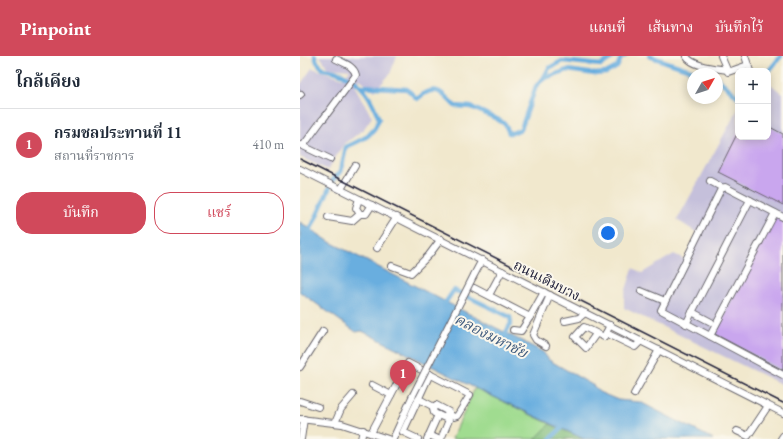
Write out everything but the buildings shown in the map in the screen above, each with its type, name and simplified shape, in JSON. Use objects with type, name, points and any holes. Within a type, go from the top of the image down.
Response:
[{"type":"street","points":[[686,56],[689,60],[695,63],[730,72],[735,71]]},
{"type":"street","points":[[721,56],[727,70]]},
{"type":"street","points":[[745,56],[749,68]]},
{"type":"street","points":[[330,159],[302,145],[356,75],[355,71],[350,66],[336,59]]},
{"type":"street","points":[[338,188],[355,166]]},
{"type":"street","name":"ถนนเดิมบาง","points":[[300,169],[783,413]]},
{"type":"street","points":[[710,181],[783,217]]},
{"type":"street","points":[[723,188],[661,310],[783,375]]},
{"type":"street","points":[[359,198],[356,208],[360,214]]},
{"type":"street","points":[[686,324],[750,200]]},
{"type":"street","points":[[328,217],[352,221],[360,214],[366,214],[372,205]]},
{"type":"street","points":[[710,336],[775,213]]},
{"type":"street","points":[[377,248],[397,218]]},
{"type":"street","points":[[392,266],[411,273],[441,239]]},
{"type":"street","points":[[393,439],[413,395],[482,260]]},
{"type":"street","points":[[489,295],[502,271]]},
{"type":"street","points":[[474,288],[530,317]]},
{"type":"street","points":[[642,291],[665,301]]},
{"type":"street","points":[[513,330],[521,331],[544,292]]},
{"type":"street","points":[[546,346],[536,340],[533,336],[550,295]]},
{"type":"street","points":[[565,321],[579,318],[585,312]]},
{"type":"street","points":[[692,312],[711,322]]},
{"type":"street","points":[[596,334],[603,337],[610,325]]},
{"type":"street","points":[[300,367],[324,331]]},
{"type":"street","points":[[606,333],[635,347],[640,341]]},
{"type":"street","points":[[634,394],[659,350]]},
{"type":"street","points":[[300,374],[314,352]]},
{"type":"street","points":[[371,433],[408,363],[470,394],[457,416],[454,417],[438,414],[433,411],[434,407]]},
{"type":"street","points":[[418,439],[403,432],[430,374]]},
{"type":"street","points":[[372,385],[391,395]]},
{"type":"street","points":[[335,422],[340,409],[353,395]]},
{"type":"street","points":[[419,399],[434,407],[439,405],[447,409],[449,420],[441,439]]},
{"type":"street","points":[[300,401],[318,407]]},
{"type":"street","points":[[737,431],[748,436],[768,406]]},
{"type":"street","points":[[438,414],[428,437],[438,439]]},
{"type":"street","points":[[301,439],[302,419],[335,422],[388,439]]},
{"type":"street","points":[[361,439],[363,430]]},
{"type":"shaded area","points":[[320,56],[397,56],[390,74],[375,91],[360,79],[355,87],[372,117],[363,130],[343,145],[328,170],[300,157],[300,85],[312,68],[343,78],[350,70],[328,68]]},
{"type":"shaded area","points":[[771,84],[783,94],[783,385],[624,308],[624,296],[633,268],[642,273],[674,254],[684,259],[699,234],[677,220],[735,114],[735,140],[771,140]]},
{"type":"green space","points":[[475,388],[550,424],[535,439],[452,439]]},
{"type":"green space","points":[[550,424],[584,439],[535,439]]},
{"type":"water","name":"คลองมหาชัย","points":[[300,222],[330,242],[543,352],[549,360],[594,386],[599,392],[618,400],[640,402],[713,439],[584,439],[475,388],[362,331],[356,332],[300,292]]},
{"type":"waterway","points":[[309,233],[333,180],[341,171],[346,147],[362,140],[370,134],[379,119],[365,91],[359,85],[343,74],[323,69],[317,62],[315,56]]},
{"type":"waterway","points":[[361,86],[407,89],[417,99],[429,91],[438,91],[455,106],[471,107],[497,119],[505,124],[509,133],[512,133],[521,129],[536,86],[543,79],[549,68],[562,61],[601,65],[615,56]]},
{"type":"waterway","points":[[543,79],[567,70],[595,74],[606,73],[617,67],[621,58],[625,56]]},
{"type":"waterway","points":[[649,56],[687,69]]},
{"type":"waterway","points":[[771,68],[781,56]]},
{"type":"waterway","points":[[723,83],[735,94]]},
{"type":"waterway","name":"คลองมหาชัย","points":[[443,306],[454,290],[510,317],[511,323],[503,338]]},
{"type":"waterway","points":[[550,439],[565,425]]},
{"type":"railway","points":[[300,159],[783,403]]},
{"type":"place","name":"กรมชลประทานที่ 11","points":[[403,393]]}]
